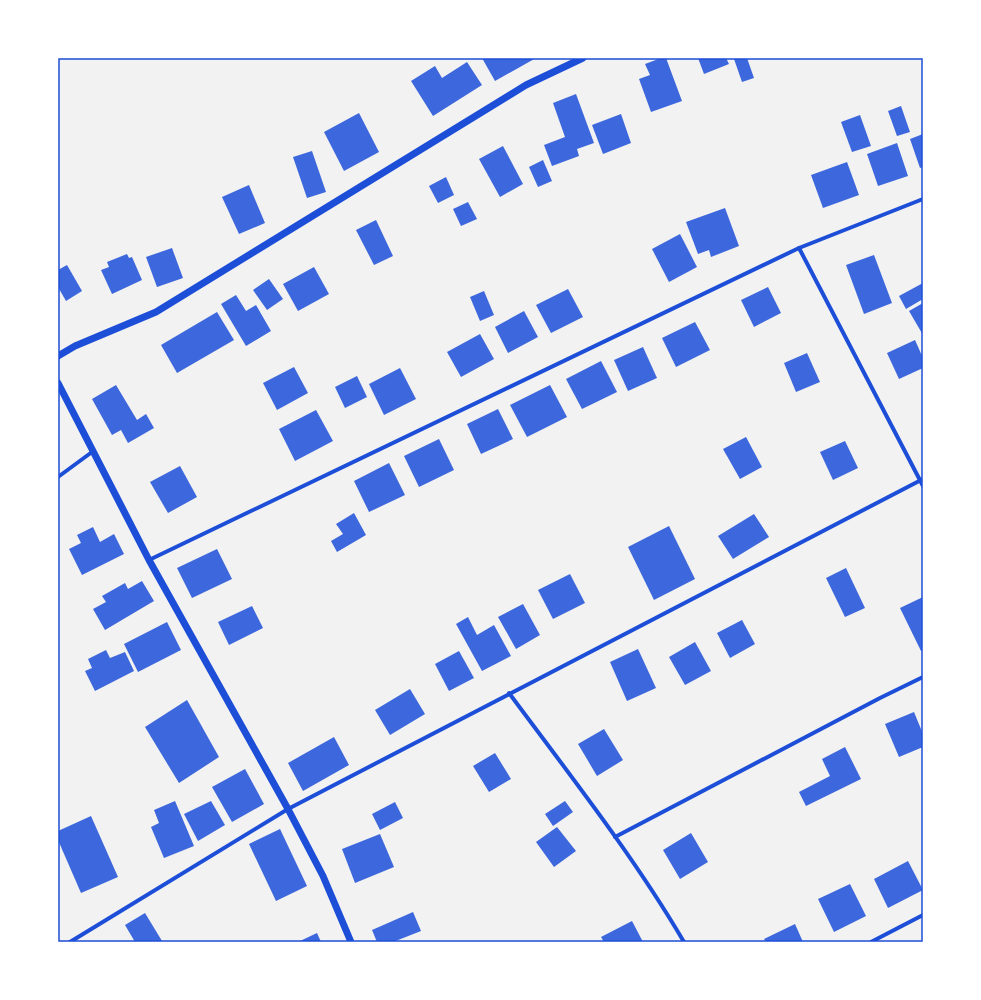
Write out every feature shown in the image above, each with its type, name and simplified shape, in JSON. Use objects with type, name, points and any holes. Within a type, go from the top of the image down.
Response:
[{"type":"street","points":[[58,356],[75,346],[156,312],[526,86],[583,58]]},
{"type":"street","points":[[149,560],[799,248],[923,199]]},
{"type":"street","points":[[799,248],[921,479],[923,486]]},
{"type":"street","points":[[58,383],[92,452],[149,560],[288,809],[323,876],[351,942]]},
{"type":"street","points":[[58,477],[92,452]]},
{"type":"street","points":[[70,942],[288,809],[921,479]]},
{"type":"street","points":[[615,838],[880,698],[923,677]]},
{"type":"street","points":[[509,693],[615,838],[669,917],[684,942]]},
{"type":"street","points":[[871,942],[923,915]]},
{"type":"building","points":[[482,58],[536,58],[495,81]]},
{"type":"building","points":[[661,58],[666,58],[682,101],[651,112],[639,79],[650,75],[645,64]]},
{"type":"building","points":[[698,58],[726,58],[729,64],[704,74]]},
{"type":"building","points":[[747,58],[754,78],[742,82],[734,59]]},
{"type":"building","points":[[467,62],[482,85],[433,116],[411,81],[435,66],[442,78]]},
{"type":"building","points":[[576,94],[594,143],[577,149],[579,156],[552,166],[544,145],[565,137],[553,103]]},
{"type":"building","points":[[901,106],[910,132],[897,136],[888,111]]},
{"type":"building","points":[[359,113],[379,152],[344,171],[324,132]]},
{"type":"building","points":[[621,114],[631,143],[603,154],[592,125]]},
{"type":"building","points":[[860,115],[871,146],[852,152],[841,122]]},
{"type":"building","points":[[923,134],[923,167],[920,168],[910,139]]},
{"type":"building","points":[[897,143],[908,176],[878,186],[867,154]]},
{"type":"building","points":[[503,146],[523,184],[500,197],[479,159]]},
{"type":"building","points":[[312,151],[326,192],[307,198],[293,157]]},
{"type":"building","points":[[543,160],[552,181],[538,187],[529,167]]},
{"type":"building","points":[[847,162],[859,195],[823,208],[811,175]]},
{"type":"building","points":[[446,177],[454,195],[438,203],[429,186]]},
{"type":"building","points":[[249,185],[265,223],[239,234],[222,197]]},
{"type":"building","points":[[468,202],[477,219],[461,226],[453,209]]},
{"type":"building","points":[[725,208],[739,246],[711,257],[709,250],[698,254],[686,222]]},
{"type":"building","points":[[376,220],[393,256],[374,265],[356,230]]},
{"type":"building","points":[[680,234],[697,267],[669,282],[652,249]]},
{"type":"building","points":[[172,248],[183,278],[157,287],[146,257]]},
{"type":"building","points":[[127,254],[129,258],[132,257],[142,280],[112,294],[101,270],[109,267],[107,262]]},
{"type":"building","points":[[874,255],[892,303],[864,314],[846,265]]},
{"type":"building","points":[[67,265],[82,291],[66,301],[58,287],[58,270]]},
{"type":"building","points":[[314,267],[329,294],[298,311],[283,284]]},
{"type":"building","points":[[269,279],[283,299],[267,310],[253,290]]},
{"type":"building","points":[[923,283],[923,299],[906,309],[899,296]]},
{"type":"building","points":[[768,287],[781,313],[754,327],[741,300]]},
{"type":"building","points":[[568,289],[583,317],[551,333],[536,305]]},
{"type":"building","points":[[484,291],[494,315],[480,321],[470,297]]},
{"type":"building","points":[[236,295],[246,311],[256,305],[271,331],[246,346],[221,304]]},
{"type":"building","points":[[923,303],[923,335],[909,311]]},
{"type":"building","points":[[524,311],[538,337],[508,353],[495,327]]},
{"type":"building","points":[[217,312],[234,340],[177,373],[161,345]]},
{"type":"building","points":[[695,322],[710,350],[676,367],[662,338]]},
{"type":"building","points":[[480,334],[494,359],[461,377],[447,352]]},
{"type":"building","points":[[915,340],[923,358],[923,368],[899,379],[887,353]]},
{"type":"building","points":[[643,347],[657,378],[628,391],[614,360]]},
{"type":"building","points":[[807,353],[820,382],[796,392],[784,363]]},
{"type":"building","points":[[601,361],[617,392],[582,409],[566,379]]},
{"type":"building","points":[[294,367],[308,393],[277,410],[263,383]]},
{"type":"building","points":[[400,368],[416,399],[384,415],[369,384]]},
{"type":"building","points":[[357,376],[367,397],[345,408],[335,387]]},
{"type":"building","points":[[116,385],[137,420],[146,414],[154,428],[128,443],[121,430],[112,435],[92,399]]},
{"type":"building","points":[[550,385],[567,417],[527,437],[510,405]]},
{"type":"building","points":[[498,409],[513,439],[481,454],[467,424]]},
{"type":"building","points":[[316,410],[333,441],[295,461],[279,429]]},
{"type":"building","points":[[746,437],[762,467],[740,479],[723,449]]},
{"type":"building","points":[[439,439],[454,470],[419,487],[404,456]]},
{"type":"building","points":[[845,441],[858,468],[833,480],[820,452]]},
{"type":"building","points":[[389,463],[405,495],[369,512],[354,481]]},
{"type":"building","points":[[180,466],[197,497],[168,513],[150,482]]},
{"type":"building","points":[[354,513],[366,535],[337,552],[331,541],[343,534],[336,524]]},
{"type":"building","points":[[754,514],[769,537],[733,559],[718,536]]},
{"type":"building","points":[[669,526],[695,579],[654,600],[628,547]]},
{"type":"building","points":[[93,527],[100,542],[114,534],[124,554],[82,575],[69,549],[81,543],[77,535]]},
{"type":"building","points":[[217,549],[232,579],[192,598],[177,568]]},
{"type":"building","points":[[846,568],[865,608],[845,617],[826,578]]},
{"type":"building","points":[[570,574],[585,603],[553,619],[538,590]]},
{"type":"building","points":[[142,581],[154,601],[105,630],[93,609],[106,602],[102,596],[125,583],[128,589]]},
{"type":"building","points":[[923,597],[923,650],[921,651],[900,608]]},
{"type":"building","points":[[523,604],[540,635],[516,649],[498,617]]},
{"type":"building","points":[[252,606],[263,628],[229,645],[218,622]]},
{"type":"building","points":[[468,617],[477,635],[494,625],[511,656],[482,671],[456,624]]},
{"type":"building","points":[[742,620],[755,644],[730,658],[717,633]]},
{"type":"building","points":[[167,622],[181,650],[138,672],[124,644]]},
{"type":"building","points":[[695,642],[711,671],[685,685],[669,657]]},
{"type":"building","points":[[638,649],[656,688],[627,701],[610,662]]},
{"type":"building","points":[[106,650],[110,658],[125,652],[134,671],[95,691],[85,671],[92,668],[88,659]]},
{"type":"building","points":[[459,651],[474,678],[449,691],[435,664]]},
{"type":"building","points":[[410,689],[425,714],[390,735],[375,710]]},
{"type":"building","points":[[187,700],[219,757],[179,783],[145,727]]},
{"type":"building","points":[[914,712],[923,734],[923,747],[899,757],[885,724]]},
{"type":"building","points":[[604,729],[623,760],[597,776],[578,744]]},
{"type":"building","points":[[334,737],[349,765],[303,791],[288,763]]},
{"type":"building","points":[[845,747],[861,779],[806,806],[799,792],[830,776],[822,759]]},
{"type":"building","points":[[495,753],[511,779],[489,792],[473,766]]},
{"type":"building","points":[[245,769],[264,804],[232,822],[212,787]]},
{"type":"building","points":[[175,801],[194,846],[164,858],[151,827],[159,823],[154,810]]},
{"type":"building","points":[[211,801],[225,825],[198,841],[184,814]]},
{"type":"building","points":[[565,801],[573,812],[553,826],[545,814]]},
{"type":"building","points":[[395,802],[403,818],[380,830],[372,814]]},
{"type":"building","points":[[91,816],[118,877],[81,893],[58,840],[58,831]]},
{"type":"building","points":[[557,827],[576,851],[554,867],[536,842]]},
{"type":"building","points":[[280,829],[307,886],[276,901],[249,844]]},
{"type":"building","points":[[691,833],[708,862],[680,879],[663,850]]},
{"type":"building","points":[[380,834],[394,867],[355,883],[342,849]]},
{"type":"building","points":[[908,861],[923,890],[888,908],[874,879]]},
{"type":"building","points":[[850,884],[866,916],[834,932],[818,899]]},
{"type":"building","points":[[413,912],[421,931],[393,942],[377,942],[372,930]]},
{"type":"building","points":[[145,913],[162,941],[135,942],[125,925]]},
{"type":"building","points":[[632,921],[643,942],[604,942],[601,937]]},
{"type":"building","points":[[795,924],[803,942],[766,942],[764,939]]},
{"type":"building","points":[[317,933],[321,942],[298,942]]}]
